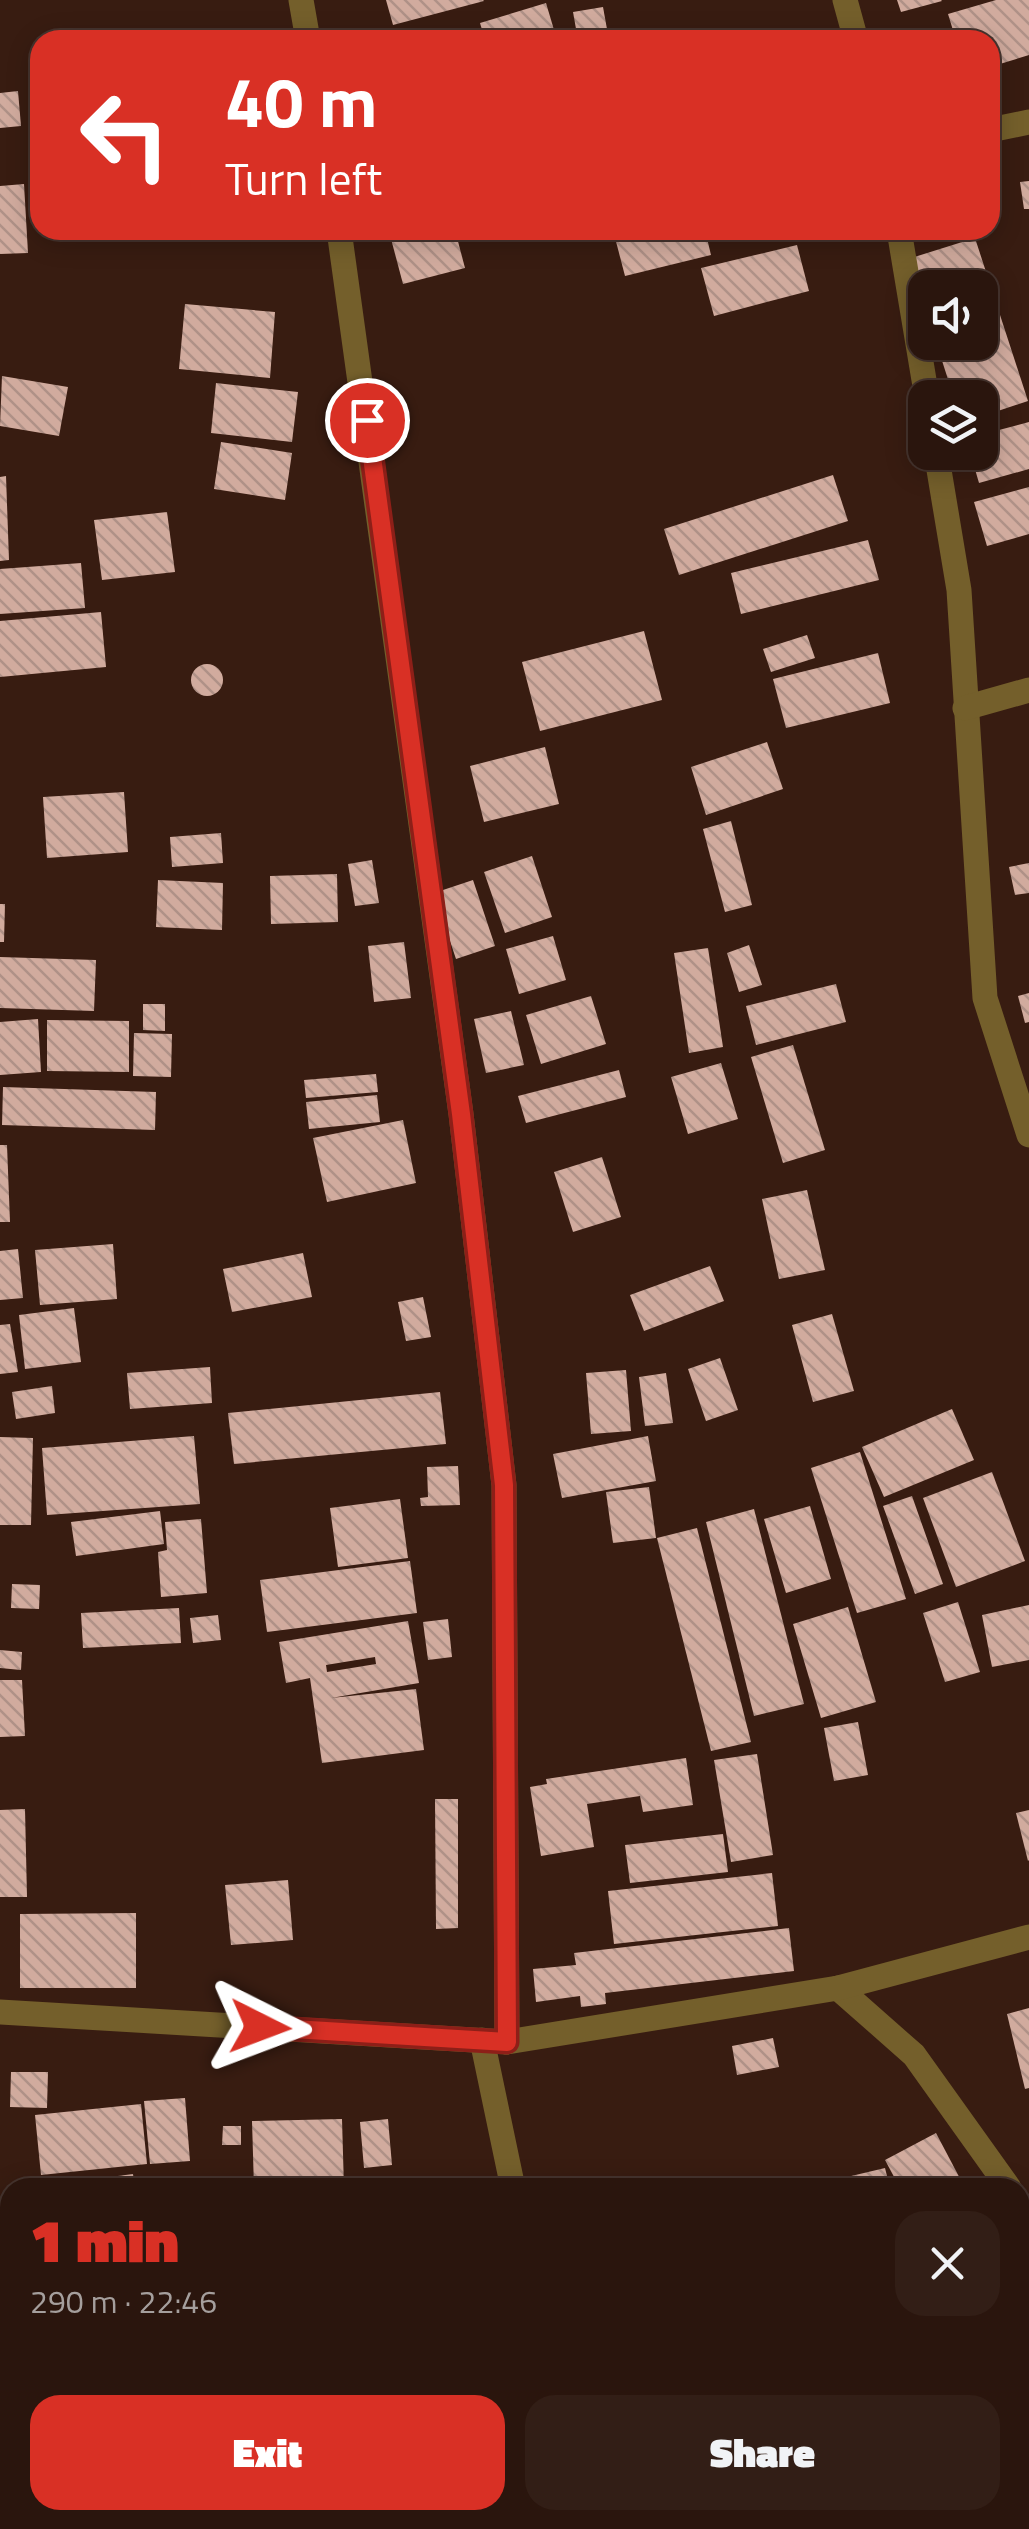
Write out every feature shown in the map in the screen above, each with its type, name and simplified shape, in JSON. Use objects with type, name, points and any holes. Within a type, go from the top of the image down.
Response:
[{"type":"street","points":[[301,0],[306,30]]},
{"type":"street","points":[[845,0],[853,30]]},
{"type":"street","points":[[1000,128],[1029,122]]},
{"type":"street","points":[[340,240],[458,1095],[504,1485],[494,2041],[512,2178]]},
{"type":"street","points":[[901,240],[924,380]]},
{"type":"street","points":[[939,470],[959,590],[984,998],[1029,1136]]},
{"type":"street","points":[[965,708],[1029,690]]},
{"type":"street","points":[[0,2012],[494,2041],[838,1988],[1029,1937]]},
{"type":"street","points":[[838,1988],[914,2055],[1001,2178]]},
{"type":"building","points":[[386,0],[483,0],[484,1],[393,25]]},
{"type":"building","points":[[897,0],[941,0],[942,1],[901,12]]},
{"type":"building","points":[[996,0],[1029,0],[1029,55],[1000,64],[1000,30],[953,30],[948,14]]},
{"type":"building","points":[[546,3],[554,30],[482,30],[480,23]]},
{"type":"building","points":[[603,7],[607,30],[576,30],[573,12]]},
{"type":"building","points":[[18,91],[21,126],[0,128],[0,93]]},
{"type":"building","points":[[1029,181],[1029,209],[1024,209],[1020,182]]},
{"type":"building","points":[[24,184],[28,253],[0,254],[0,186]]},
{"type":"building","points":[[391,240],[458,240],[465,268],[403,284]]},
{"type":"building","points":[[616,240],[707,240],[711,255],[625,276]]},
{"type":"building","points":[[976,240],[985,270],[912,270],[908,259]]},
{"type":"building","points":[[797,245],[809,291],[714,316],[701,268]]},
{"type":"building","points":[[185,304],[275,312],[270,378],[179,369]]},
{"type":"building","points":[[998,309],[1028,401],[998,411],[998,380],[948,380],[942,360],[998,360]]},
{"type":"building","points":[[2,376],[68,387],[59,436],[0,426]]},
{"type":"building","points":[[216,383],[298,392],[292,442],[211,433]]},
{"type":"building","points":[[1029,422],[1029,469],[979,483],[975,470],[998,470],[998,430]]},
{"type":"building","points":[[221,442],[292,453],[285,500],[214,489]]},
{"type":"building","points":[[833,475],[848,521],[679,575],[664,529]]},
{"type":"building","points":[[6,476],[9,560],[0,561],[0,477]]},
{"type":"building","points":[[1029,487],[1029,534],[987,546],[974,502]]},
{"type":"building","points":[[167,512],[175,572],[102,580],[94,520]]},
{"type":"building","points":[[868,540],[879,580],[741,614],[731,573]]},
{"type":"building","points":[[81,563],[85,608],[0,614],[0,569]]},
{"type":"building","points":[[101,612],[106,667],[0,677],[0,621]]},
{"type":"building","points":[[644,631],[662,700],[540,731],[522,662]]},
{"type":"building","points":[[807,635],[815,658],[771,672],[763,649]]},
{"type":"building","points":[[878,653],[890,703],[786,728],[773,679]]},
{"type":"building","points":[[207,664],[218,669],[223,680],[218,691],[207,696],[196,691],[191,680],[196,669]]},
{"type":"building","points":[[767,742],[783,789],[706,815],[691,767]]},
{"type":"building","points":[[545,747],[559,804],[484,822],[470,766]]},
{"type":"building","points":[[124,792],[128,852],[47,858],[43,797]]},
{"type":"building","points":[[731,821],[752,905],[725,912],[703,829]]},
{"type":"building","points":[[221,833],[223,863],[172,867],[170,837]]},
{"type":"building","points":[[532,856],[552,917],[505,933],[484,872]]},
{"type":"building","points":[[372,860],[379,903],[355,906],[348,864]]},
{"type":"building","points":[[1029,863],[1029,893],[1015,895],[1009,867]]},
{"type":"building","points":[[337,874],[338,922],[271,924],[270,876]]},
{"type":"building","points":[[158,880],[223,883],[222,930],[156,927]]},
{"type":"building","points":[[473,880],[495,946],[456,959],[434,893]]},
{"type":"building","points":[[0,904],[5,904],[4,942],[0,942]]},
{"type":"building","points":[[553,936],[566,980],[519,994],[506,949]]},
{"type":"building","points":[[404,942],[411,998],[374,1002],[368,946]]},
{"type":"building","points":[[749,945],[762,985],[739,992],[727,953]]},
{"type":"building","points":[[708,948],[723,1047],[689,1053],[674,953]]},
{"type":"building","points":[[0,957],[96,960],[94,1011],[0,1008]]},
{"type":"building","points":[[836,984],[846,1022],[756,1045],[746,1006]]},
{"type":"building","points":[[1029,993],[1029,1022],[1025,1023],[1018,996]]},
{"type":"building","points":[[591,996],[606,1044],[541,1064],[526,1015]]},
{"type":"building","points":[[143,1004],[165,1004],[165,1031],[143,1030]]},
{"type":"building","points":[[511,1011],[524,1065],[486,1073],[474,1019]]},
{"type":"building","points":[[38,1019],[41,1072],[0,1075],[0,1022]]},
{"type":"building","points":[[47,1020],[129,1021],[129,1072],[47,1071]]},
{"type":"building","points":[[134,1033],[172,1034],[171,1077],[133,1076]]},
{"type":"building","points":[[793,1045],[825,1150],[783,1163],[751,1057]]},
{"type":"building","points":[[721,1063],[738,1119],[688,1134],[671,1077]]},
{"type":"building","points":[[619,1070],[626,1097],[526,1123],[518,1096]]},
{"type":"building","points":[[376,1074],[378,1092],[306,1098],[304,1080]]},
{"type":"building","points":[[3,1087],[156,1092],[155,1130],[2,1125]]},
{"type":"building","points":[[377,1095],[380,1122],[309,1129],[306,1102]]},
{"type":"building","points":[[403,1120],[416,1183],[327,1202],[313,1138]]},
{"type":"building","points":[[0,1145],[7,1145],[10,1222],[0,1222]]},
{"type":"building","points":[[602,1157],[621,1217],[573,1232],[554,1172]]},
{"type":"building","points":[[807,1190],[825,1270],[779,1279],[762,1199]]},
{"type":"building","points":[[113,1244],[117,1299],[40,1305],[35,1250]]},
{"type":"building","points":[[18,1249],[23,1298],[0,1300],[0,1251]]},
{"type":"building","points":[[303,1253],[312,1297],[232,1312],[223,1269]]},
{"type":"building","points":[[710,1266],[724,1301],[644,1331],[630,1295]]},
{"type":"building","points":[[423,1297],[431,1337],[406,1341],[398,1302]]},
{"type":"building","points":[[74,1308],[81,1362],[25,1369],[19,1315]]},
{"type":"building","points":[[832,1314],[854,1391],[813,1402],[792,1325]]},
{"type":"building","points":[[10,1324],[18,1372],[0,1374],[0,1325]]},
{"type":"building","points":[[720,1358],[738,1410],[706,1421],[688,1369]]},
{"type":"building","points":[[210,1367],[212,1403],[130,1409],[127,1373]]},
{"type":"building","points":[[626,1370],[631,1431],[591,1434],[586,1373]]},
{"type":"building","points":[[666,1373],[673,1423],[645,1426],[639,1377]]},
{"type":"building","points":[[52,1386],[55,1413],[16,1419],[12,1392]]},
{"type":"building","points":[[440,1392],[446,1444],[234,1464],[228,1413]]},
{"type":"building","points":[[952,1409],[974,1460],[884,1497],[862,1447]]},
{"type":"building","points":[[194,1436],[200,1504],[47,1515],[42,1448]]},
{"type":"building","points":[[648,1436],[656,1481],[562,1498],[553,1454]]},
{"type":"building","points":[[0,1437],[33,1438],[31,1525],[0,1525]]},
{"type":"building","points":[[860,1452],[906,1599],[857,1613],[811,1468]]},
{"type":"building","points":[[458,1466],[460,1505],[421,1506],[420,1498],[428,1497],[427,1467]]},
{"type":"building","points":[[992,1472],[1025,1561],[956,1587],[923,1498]]},
{"type":"building","points":[[649,1487],[656,1538],[613,1543],[606,1492]]},
{"type":"building","points":[[912,1496],[943,1584],[915,1594],[883,1506]]},
{"type":"building","points":[[400,1499],[408,1558],[338,1567],[330,1508]]},
{"type":"building","points":[[810,1506],[831,1579],[786,1593],[764,1519]]},
{"type":"building","points":[[754,1509],[804,1704],[754,1716],[706,1522]]},
{"type":"building","points":[[160,1511],[164,1544],[76,1556],[71,1522]]},
{"type":"building","points":[[201,1519],[207,1593],[161,1597],[158,1552],[167,1550],[165,1522]]},
{"type":"building","points":[[697,1528],[751,1742],[711,1751],[657,1538]]},
{"type":"building","points":[[410,1561],[417,1613],[267,1632],[260,1580]]},
{"type":"building","points":[[12,1584],[40,1585],[39,1609],[11,1608]]},
{"type":"building","points":[[958,1602],[980,1672],[945,1682],[923,1613]]},
{"type":"building","points":[[1029,1605],[1029,1660],[992,1667],[982,1615]]},
{"type":"building","points":[[848,1607],[876,1702],[821,1718],[793,1624]]},
{"type":"building","points":[[179,1608],[181,1643],[83,1648],[81,1613]]},
{"type":"building","points":[[218,1615],[221,1640],[193,1643],[190,1618]]},
{"type":"building","points":[[448,1619],[452,1657],[428,1660],[423,1622]]},
{"type":"building","points":[[408,1621],[419,1683],[331,1698],[416,1689],[424,1750],[322,1763],[310,1678],[286,1683],[279,1642]],"holes":[[[375,1657],[376,1664],[327,1672],[326,1665]]]},
{"type":"building","points":[[0,1650],[22,1652],[21,1670],[0,1668]]},
{"type":"building","points":[[0,1680],[22,1680],[25,1736],[0,1737]]},
{"type":"building","points":[[858,1722],[868,1775],[834,1781],[824,1728]]},
{"type":"building","points":[[757,1754],[773,1855],[731,1862],[714,1760]]},
{"type":"building","points":[[686,1758],[693,1805],[643,1812],[640,1796],[587,1804],[594,1847],[541,1856],[530,1787],[547,1784],[546,1779]]},
{"type":"building","points":[[435,1799],[458,1799],[458,1928],[436,1929]]},
{"type":"building","points":[[25,1809],[27,1897],[0,1897],[0,1810]]},
{"type":"building","points":[[1029,1810],[1029,1860],[1028,1861],[1016,1813]]},
{"type":"building","points":[[723,1834],[728,1872],[630,1883],[625,1845]]},
{"type":"building","points":[[772,1873],[778,1926],[614,1944],[608,1891]]},
{"type":"building","points":[[288,1880],[293,1940],[231,1945],[225,1885]]},
{"type":"building","points":[[136,1913],[136,1988],[20,1988],[20,1914]]},
{"type":"building","points":[[789,1928],[794,1971],[605,1993],[606,2004],[581,2007],[580,1996],[536,2002],[533,1969],[576,1965],[574,1953]]},
{"type":"building","points":[[1029,2008],[1029,2088],[1025,2089],[1007,2014]]},
{"type":"building","points":[[773,2038],[779,2067],[737,2075],[732,2046]]},
{"type":"building","points":[[11,2072],[48,2072],[47,2108],[10,2107]]},
{"type":"building","points":[[185,2098],[190,2161],[150,2164],[144,2101]]},
{"type":"building","points":[[141,2104],[147,2164],[41,2175],[35,2115]]},
{"type":"building","points":[[342,2119],[344,2178],[254,2178],[252,2121]]},
{"type":"building","points":[[388,2119],[392,2165],[364,2168],[360,2122]]},
{"type":"building","points":[[223,2126],[241,2126],[241,2145],[222,2145]]},
{"type":"building","points":[[936,2133],[960,2178],[895,2178],[885,2160]]},
{"type":"building","points":[[885,2168],[888,2178],[843,2178]]},
{"type":"route","points":[[260,2027],[507,2042],[504,1485],[461,1114],[367,420]]}]
